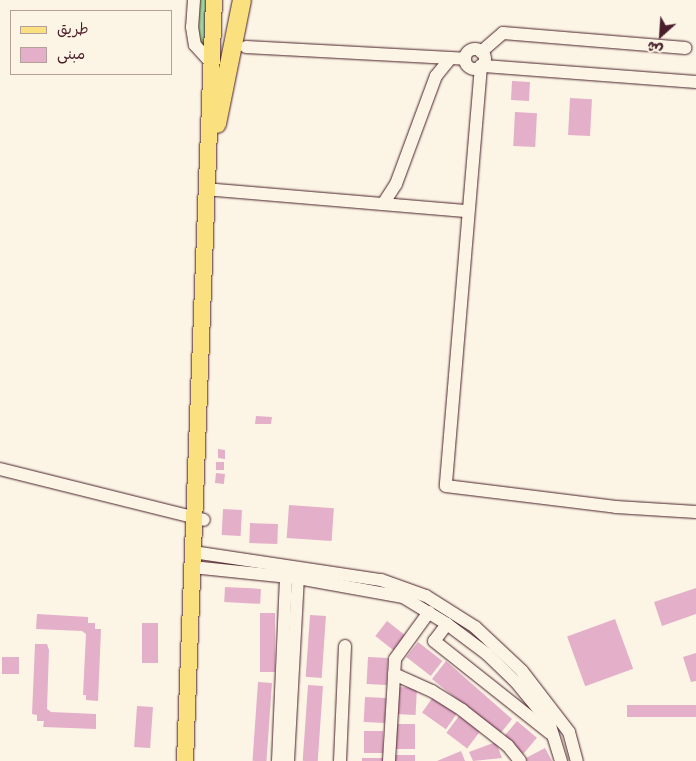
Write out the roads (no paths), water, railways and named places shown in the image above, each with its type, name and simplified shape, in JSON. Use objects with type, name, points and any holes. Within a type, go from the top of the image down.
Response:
[{"type":"highway","points":[[217,124],[242,0]]},
{"type":"main road","points":[[184,761],[199,520],[211,190],[214,0]]},
{"type":"main road","points":[[211,190],[217,124],[220,0]]},
{"type":"main road","points":[[194,761],[197,560]]},
{"type":"street","points":[[194,0],[195,45],[212,64]]},
{"type":"street","points":[[481,52],[503,33],[686,48]]},
{"type":"street","points":[[246,47],[449,60],[465,59],[472,50],[481,52]]},
{"type":"street","points":[[481,52],[484,61],[481,66],[468,211],[446,486],[616,507],[696,512]]},
{"type":"street","points":[[465,59],[470,67],[481,66],[696,82]]},
{"type":"street","points":[[383,204],[396,184],[436,76],[449,60]]},
{"type":"street","points":[[211,190],[468,211]]},
{"type":"street","points":[[0,469],[199,520]]},
{"type":"street","points":[[197,560],[292,578],[377,591],[403,598],[430,612],[487,654],[516,682],[548,722],[555,737],[561,761]]},
{"type":"street","points":[[197,560],[381,580],[426,596],[475,628],[522,671],[569,732],[577,761]]},
{"type":"street","points":[[278,761],[292,578]]},
{"type":"street","points":[[288,761],[292,578]]},
{"type":"street","points":[[389,761],[395,659],[430,612]]},
{"type":"street","points":[[447,624],[434,641],[555,737]]},
{"type":"street","points":[[340,761],[345,646]]},
{"type":"street","points":[[394,674],[432,690],[462,710],[508,746],[519,761]]}]
